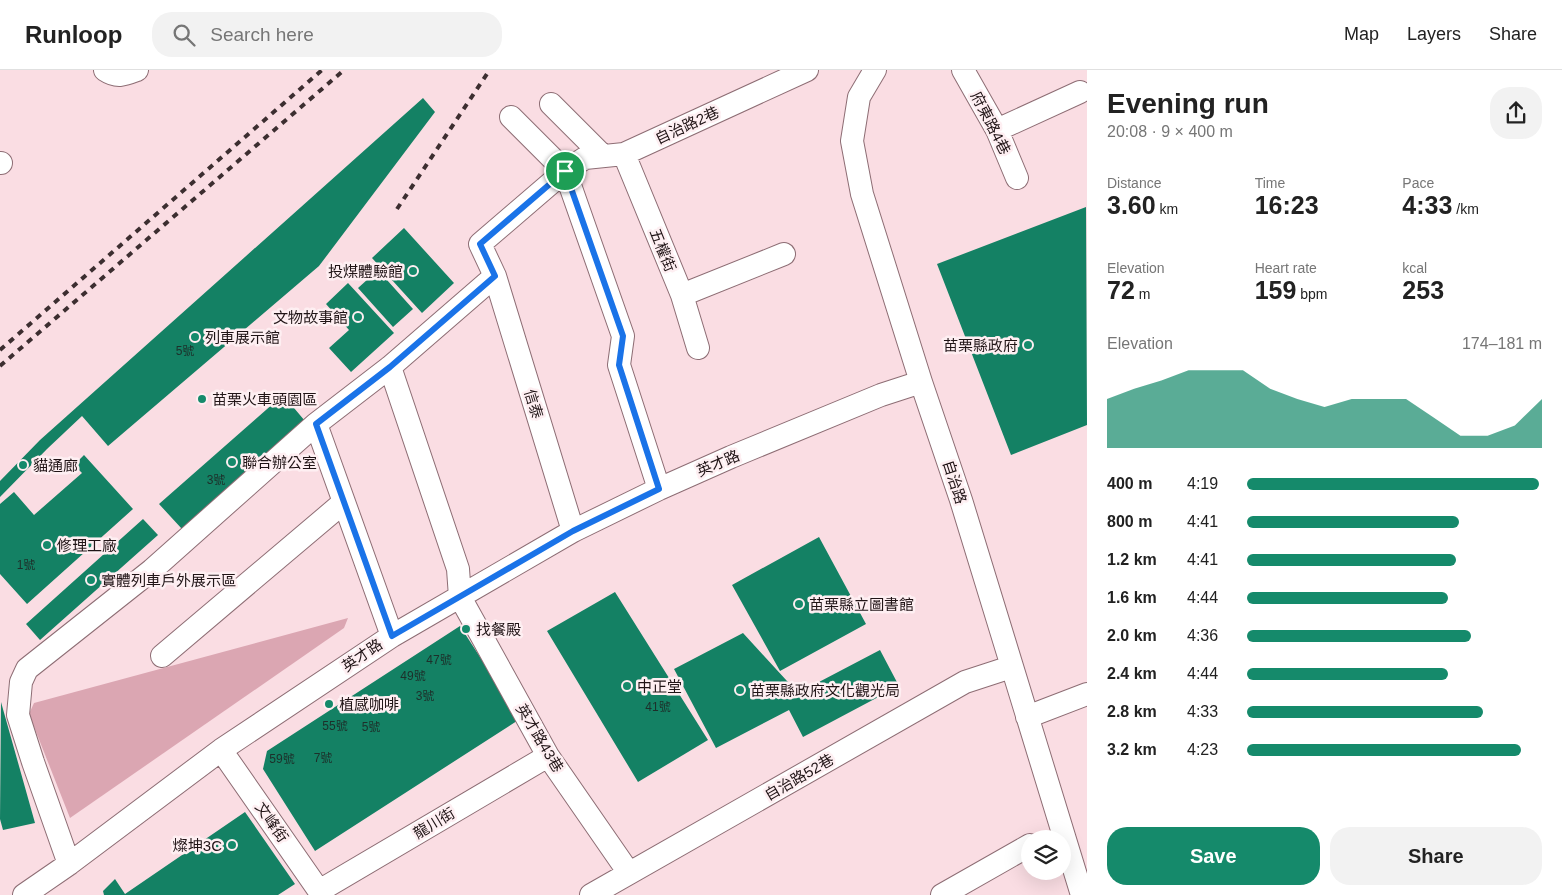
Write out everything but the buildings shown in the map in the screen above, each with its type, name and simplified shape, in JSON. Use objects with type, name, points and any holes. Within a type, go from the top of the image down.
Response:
[{"type":"street","points":[[105,70],[112,75],[124,75],[137,70]]},
{"type":"street","name":"自治路2巷","points":[[565,171],[585,158],[613,155],[807,70]]},
{"type":"street","name":"自治路","points":[[875,70],[859,97],[852,141],[862,194],[921,382],[961,500],[1082,895]]},
{"type":"street","name":"府東路4巷","points":[[963,70],[997,130],[1017,178]]},
{"type":"street","points":[[997,130],[1080,92]]},
{"type":"street","points":[[551,104],[613,155]]},
{"type":"street","points":[[511,117],[565,171],[623,336],[619,365],[659,489]]},
{"type":"street","name":"五權街","points":[[613,155],[682,295],[698,348]]},
{"type":"street","name":"信泰","points":[[565,171],[480,244],[495,276],[573,531]]},
{"type":"street","points":[[682,295],[784,254]]},
{"type":"street","points":[[69,864],[18,716],[20,682],[27,670],[152,570],[316,424],[390,367],[495,276]]},
{"type":"street","points":[[390,367],[458,569],[460,597]]},
{"type":"street","name":"英才路","points":[[24,895],[69,864],[222,750],[392,636],[573,531],[659,489],[881,395],[921,382]]},
{"type":"street","points":[[316,424],[392,636]]},
{"type":"street","points":[[162,656],[344,502]]},
{"type":"street","name":"英才路43巷","points":[[460,597],[548,756],[629,873]]},
{"type":"street","name":"自治路52巷","points":[[591,895],[965,682],[1011,667]]},
{"type":"street","points":[[1027,717],[1087,694]]},
{"type":"street","name":"文峰街","points":[[222,750],[320,893]]},
{"type":"street","name":"龍川街","points":[[320,893],[548,756]]},
{"type":"street","points":[[1056,830],[1061,827]]},
{"type":"street","points":[[942,895],[1021,850]]},
{"type":"shaded area","points":[[348,618],[344,628],[70,818],[29,714],[34,703]]},
{"type":"railway","points":[[0,350],[322,70]]},
{"type":"railway","points":[[0,366],[344,70]]},
{"type":"railway","points":[[397,209],[489,71]]},
{"type":"place","name":"投煤體驗館","points":[[413,271]]},
{"type":"place","name":"文物故事館","points":[[358,317]]},
{"type":"place","name":"列車展示館","points":[[195,337]]},
{"type":"place","name":"苗栗縣政府","points":[[1028,345]]},
{"type":"place","name":"苗栗火車頭園區","points":[[202,399]]},
{"type":"place","name":"聯合辦公室","points":[[232,462]]},
{"type":"place","name":"貓通廊","points":[[23,465]]},
{"type":"place","name":"修理工廠","points":[[47,545]]},
{"type":"place","name":"實體列車戶外展示區","points":[[91,580]]},
{"type":"place","name":"苗栗縣立圖書館","points":[[799,604]]},
{"type":"place","name":"找餐殿","points":[[466,629]]},
{"type":"place","name":"中正堂","points":[[627,686]]},
{"type":"place","name":"苗栗縣政府文化觀光局","points":[[740,690]]},
{"type":"place","name":"植感咖啡","points":[[329,704]]},
{"type":"place","name":"燦坤3C","points":[[232,845]]},
{"type":"route","points":[[565,171],[623,336],[619,365],[659,489],[573,531],[392,636],[316,424],[390,367],[495,276],[480,244],[565,171]]}]
